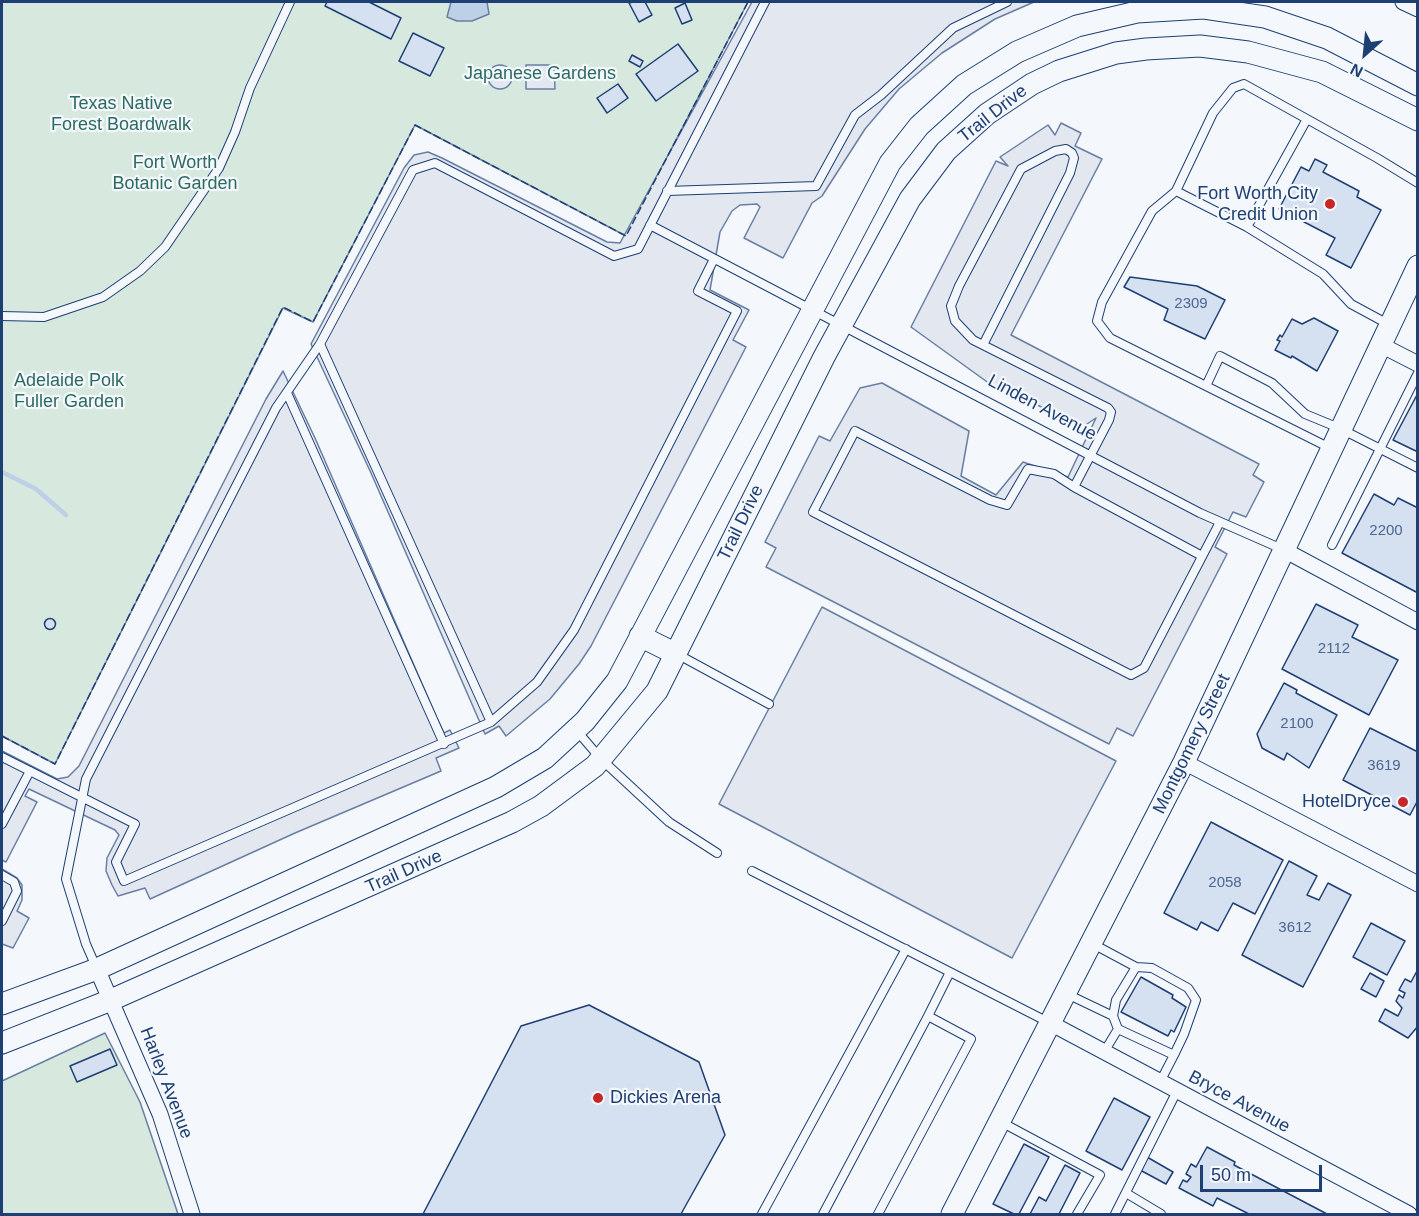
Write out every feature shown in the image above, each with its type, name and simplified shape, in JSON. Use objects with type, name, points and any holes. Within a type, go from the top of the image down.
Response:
[{"type":"street","points":[[1403,2],[1418,9]]},
{"type":"street","name":"Trail Drive","points":[[2,1004],[97,969],[496,787],[544,758],[576,729],[617,681],[890,163],[920,126],[973,80],[1017,52],[1077,26],[1137,12],[1204,8],[1265,17],[1327,38],[1418,85]]},
{"type":"street","name":"Trail Drive","points":[[2,1043],[111,1000],[512,822],[541,806],[595,766],[657,691],[840,325],[910,199],[946,151],[987,114],[1032,84],[1068,68],[1116,54],[1146,49],[1200,46],[1248,52],[1322,72],[1418,120]]},
{"type":"street","name":"Montgomery Street","points":[[952,1215],[1052,1024],[1184,762],[1286,551],[1330,448],[1388,324],[1418,266]]},
{"type":"street","points":[[1379,344],[1418,364]]},
{"type":"street","name":"Linden Avenue","points":[[1286,551],[1418,622]]},
{"type":"street","points":[[640,636],[676,654]]},
{"type":"street","points":[[1184,762],[1418,884]]},
{"type":"street","name":"Harley Avenue","points":[[97,969],[160,1114],[192,1215]]},
{"type":"street","name":"Bryce Avenue","points":[[1052,1024],[1409,1215]]},
{"type":"lane","points":[[2,316],[44,316],[103,297],[140,271],[165,247],[219,168],[250,88],[290,2]]},
{"type":"lane","points":[[97,969],[86,944],[66,879],[86,779],[276,408],[320,344],[413,170],[435,163],[614,256],[638,249],[765,2]]},
{"type":"lane","points":[[667,191],[816,186],[855,115],[881,95],[953,28],[1007,2]]},
{"type":"lane","points":[[1330,448],[1110,338],[1097,321],[1102,302],[1152,211],[1176,191],[1213,113],[1233,88],[1244,84],[1418,183]]},
{"type":"lane","points":[[1247,227],[1307,118]]},
{"type":"lane","points":[[983,345],[1070,173],[1074,158],[1072,153],[1066,149],[1055,151],[1021,169],[959,286],[951,306],[955,321],[974,340],[983,345],[1108,408],[1111,412],[1074,487]]},
{"type":"lane","points":[[1176,191],[1247,227],[1323,274],[1351,304],[1388,324]]},
{"type":"lane","name":"Linden Avenue","points":[[650,225],[1220,522],[1286,551]]},
{"type":"lane","points":[[2,757],[135,824],[116,862],[124,881],[491,722],[537,682],[574,630],[737,311],[698,291],[714,259]]},
{"type":"lane","points":[[320,344],[491,722]]},
{"type":"lane","points":[[1206,386],[1220,356],[1272,384],[1305,414],[1339,428],[1418,468]]},
{"type":"lane","points":[[1332,544],[1418,373]]},
{"type":"lane","points":[[286,393],[444,744]]},
{"type":"lane","points":[[1202,556],[1054,474],[1028,469],[1007,505],[990,500],[855,431],[813,512],[1131,675],[1144,668],[1220,522]]},
{"type":"lane","points":[[676,654],[769,704]]},
{"type":"lane","points":[[576,729],[601,759],[669,822],[717,853]]},
{"type":"lane","points":[[2,824],[30,771]]},
{"type":"lane","points":[[752,871],[1052,1024]]},
{"type":"lane","points":[[2,875],[14,882],[17,891],[2,921]]},
{"type":"lane","points":[[1092,943],[1137,967],[1152,968],[1188,988],[1196,1000],[1184,1034],[1160,1082]]},
{"type":"lane","points":[[762,1215],[906,949]]},
{"type":"lane","points":[[1137,967],[1116,1000],[1113,1016],[1118,1029],[1174,1055]]},
{"type":"lane","points":[[823,1215],[950,972]]},
{"type":"lane","points":[[1067,994],[1113,1016]]},
{"type":"lane","points":[[878,1215],[971,1039],[927,1016]]},
{"type":"lane","points":[[1104,1052],[1118,1029]]},
{"type":"lane","points":[[1115,1215],[1177,1091]]},
{"type":"lane","points":[[1000,1122],[1100,1175],[1077,1215]]},
{"type":"lane","points":[[1126,1193],[1161,1215]]},
{"type":"green space","name":"Fort Worth Botanic Garden","points":[[2,2],[748,2],[626,236],[415,125],[313,322],[283,308],[55,764],[2,736]]},
{"type":"green space","points":[[105,1033],[140,1102],[178,1214],[2,1214],[2,1081]]},
{"type":"shaded area","points":[[752,2],[1034,2],[995,19],[942,53],[899,89],[865,129],[822,196],[812,203],[783,258],[744,238],[760,207],[757,204],[740,205],[732,211],[720,232],[710,290],[749,310],[733,340],[746,347],[591,646],[579,664],[550,699],[506,736],[499,726],[485,734],[371,473],[311,344],[404,168],[414,155],[428,152],[607,242],[620,243]]},
{"type":"shaded area","points":[[500,65],[509,68],[512,77],[509,86],[500,89],[491,86],[488,77],[491,68]]},
{"type":"shaded area","points":[[526,65],[554,65],[555,89],[526,89]]},
{"type":"shaded area","points":[[1061,123],[1081,133],[1075,146],[1102,159],[1011,335],[1259,464],[1253,475],[1264,482],[1246,517],[1233,512],[1215,547],[1227,554],[1133,736],[1117,728],[1109,744],[766,567],[776,548],[765,542],[819,436],[830,441],[860,388],[882,383],[969,431],[961,476],[996,495],[1023,462],[1068,477],[1096,418],[1084,426],[990,384],[911,327],[996,161],[1008,166],[1000,157],[1048,125],[1055,135]]},
{"type":"shaded area","points":[[283,371],[315,438],[444,733],[450,730],[459,748],[436,758],[441,771],[295,833],[150,899],[145,888],[118,896],[112,885],[106,871],[107,858],[119,835],[115,830],[29,789],[25,796],[37,802],[6,862],[2,860],[2,751],[57,779],[68,777],[79,766],[266,399]]},
{"type":"shaded area","points":[[822,607],[1116,761],[1012,958],[719,804]]},
{"type":"shaded area","points":[[2,869],[17,878],[22,885],[22,900],[17,911],[29,918],[13,948],[2,944]]},
{"type":"water","points":[[451,2],[487,2],[489,14],[472,21],[457,21],[447,17]]},
{"type":"building","points":[[327,2],[369,2],[401,18],[391,39],[325,6]]},
{"type":"building","points":[[645,2],[652,15],[639,22],[629,3]]},
{"type":"building","points":[[685,3],[692,20],[682,24],[675,8]]},
{"type":"building","points":[[413,33],[444,48],[430,76],[399,61]]},
{"type":"building","points":[[678,44],[698,71],[656,101],[636,74]]},
{"type":"building","points":[[632,55],[643,61],[640,67],[629,61]]},
{"type":"building","points":[[618,84],[628,98],[607,113],[597,98]]},
{"type":"building","points":[[1315,159],[1327,165],[1323,172],[1359,191],[1357,197],[1381,210],[1351,268],[1326,255],[1335,238],[1279,209],[1301,167],[1309,171]]},
{"type":"building","points":[[1130,277],[1197,286],[1225,300],[1205,339],[1164,320],[1168,309],[1124,287]]},
{"type":"building","points":[[1314,318],[1338,331],[1317,371],[1292,356],[1291,358],[1275,350],[1280,341],[1277,340],[1280,335],[1282,337],[1292,319],[1302,324]]},
{"type":"building","points":[[1418,393],[1418,452],[1393,440]]},
{"type":"building","points":[[1374,494],[1394,505],[1398,498],[1418,508],[1418,593],[1342,553]]},
{"type":"building","points":[[1316,604],[1358,625],[1352,637],[1398,660],[1369,715],[1282,669]]},
{"type":"building","points":[[50,618],[56,624],[50,630],[44,624]]},
{"type":"building","points":[[1284,683],[1297,690],[1296,693],[1337,715],[1309,768],[1287,753],[1284,760],[1262,748],[1257,734]]},
{"type":"building","points":[[1370,728],[1418,752],[1418,800],[1410,815],[1343,780]]},
{"type":"building","points":[[1211,822],[1283,860],[1255,914],[1233,903],[1218,931],[1201,922],[1197,930],[1164,913]]},
{"type":"building","points":[[1289,861],[1317,876],[1307,895],[1319,900],[1328,883],[1351,895],[1303,987],[1242,955]]},
{"type":"building","points":[[1371,923],[1405,941],[1387,975],[1353,957]]},
{"type":"building","points":[[1417,971],[1418,1026],[1408,1038],[1379,1021],[1385,1009],[1398,1016],[1402,1008],[1396,1001],[1399,995],[1403,998],[1405,993],[1399,990],[1405,979],[1411,982]]},
{"type":"building","points":[[1370,973],[1384,981],[1376,997],[1361,989]]},
{"type":"building","points":[[1141,977],[1173,995],[1172,998],[1186,1007],[1174,1032],[1171,1030],[1168,1036],[1121,1012]]},
{"type":"building","name":"Dickies Arena","points":[[589,1005],[699,1062],[725,1135],[681,1214],[423,1214],[521,1026]]},
{"type":"building","points":[[110,1049],[117,1065],[77,1082],[70,1066]]},
{"type":"building","points":[[1114,1098],[1150,1117],[1122,1170],[1086,1151]]},
{"type":"building","points":[[1024,1144],[1049,1157],[1019,1214],[1014,1214],[993,1204]]},
{"type":"building","points":[[1207,1147],[1235,1162],[1234,1165],[1327,1214],[1249,1214],[1217,1198],[1213,1206],[1179,1188],[1183,1180],[1187,1182],[1191,1177],[1186,1174],[1191,1164],[1196,1167]]},
{"type":"building","points":[[1147,1157],[1173,1172],[1166,1184],[1140,1170]]},
{"type":"building","points":[[1065,1165],[1080,1173],[1059,1214],[1030,1214],[1039,1197],[1046,1201]]},
{"type":"waterway","points":[[2,472],[36,489],[66,515]]},
{"type":"fence","points":[[2,736],[55,764],[283,307],[313,322],[415,125],[626,236],[748,2]]},
{"type":"place","name":"Fort Worth City Credit Union","points":[[1330,204]]},
{"type":"place","name":"HotelDryce","points":[[1403,802]]},
{"type":"place","name":"Dickies Arena","points":[[598,1098]]},
{"type":"park label","name":"Japanese Gardens","points":[[540,74]]},
{"type":"park label","name":"Texas Native Forest Boardwalk","points":[[121,114]]},
{"type":"park label","name":"Adelaide Polk Fuller Garden","points":[[69,391]]}]
